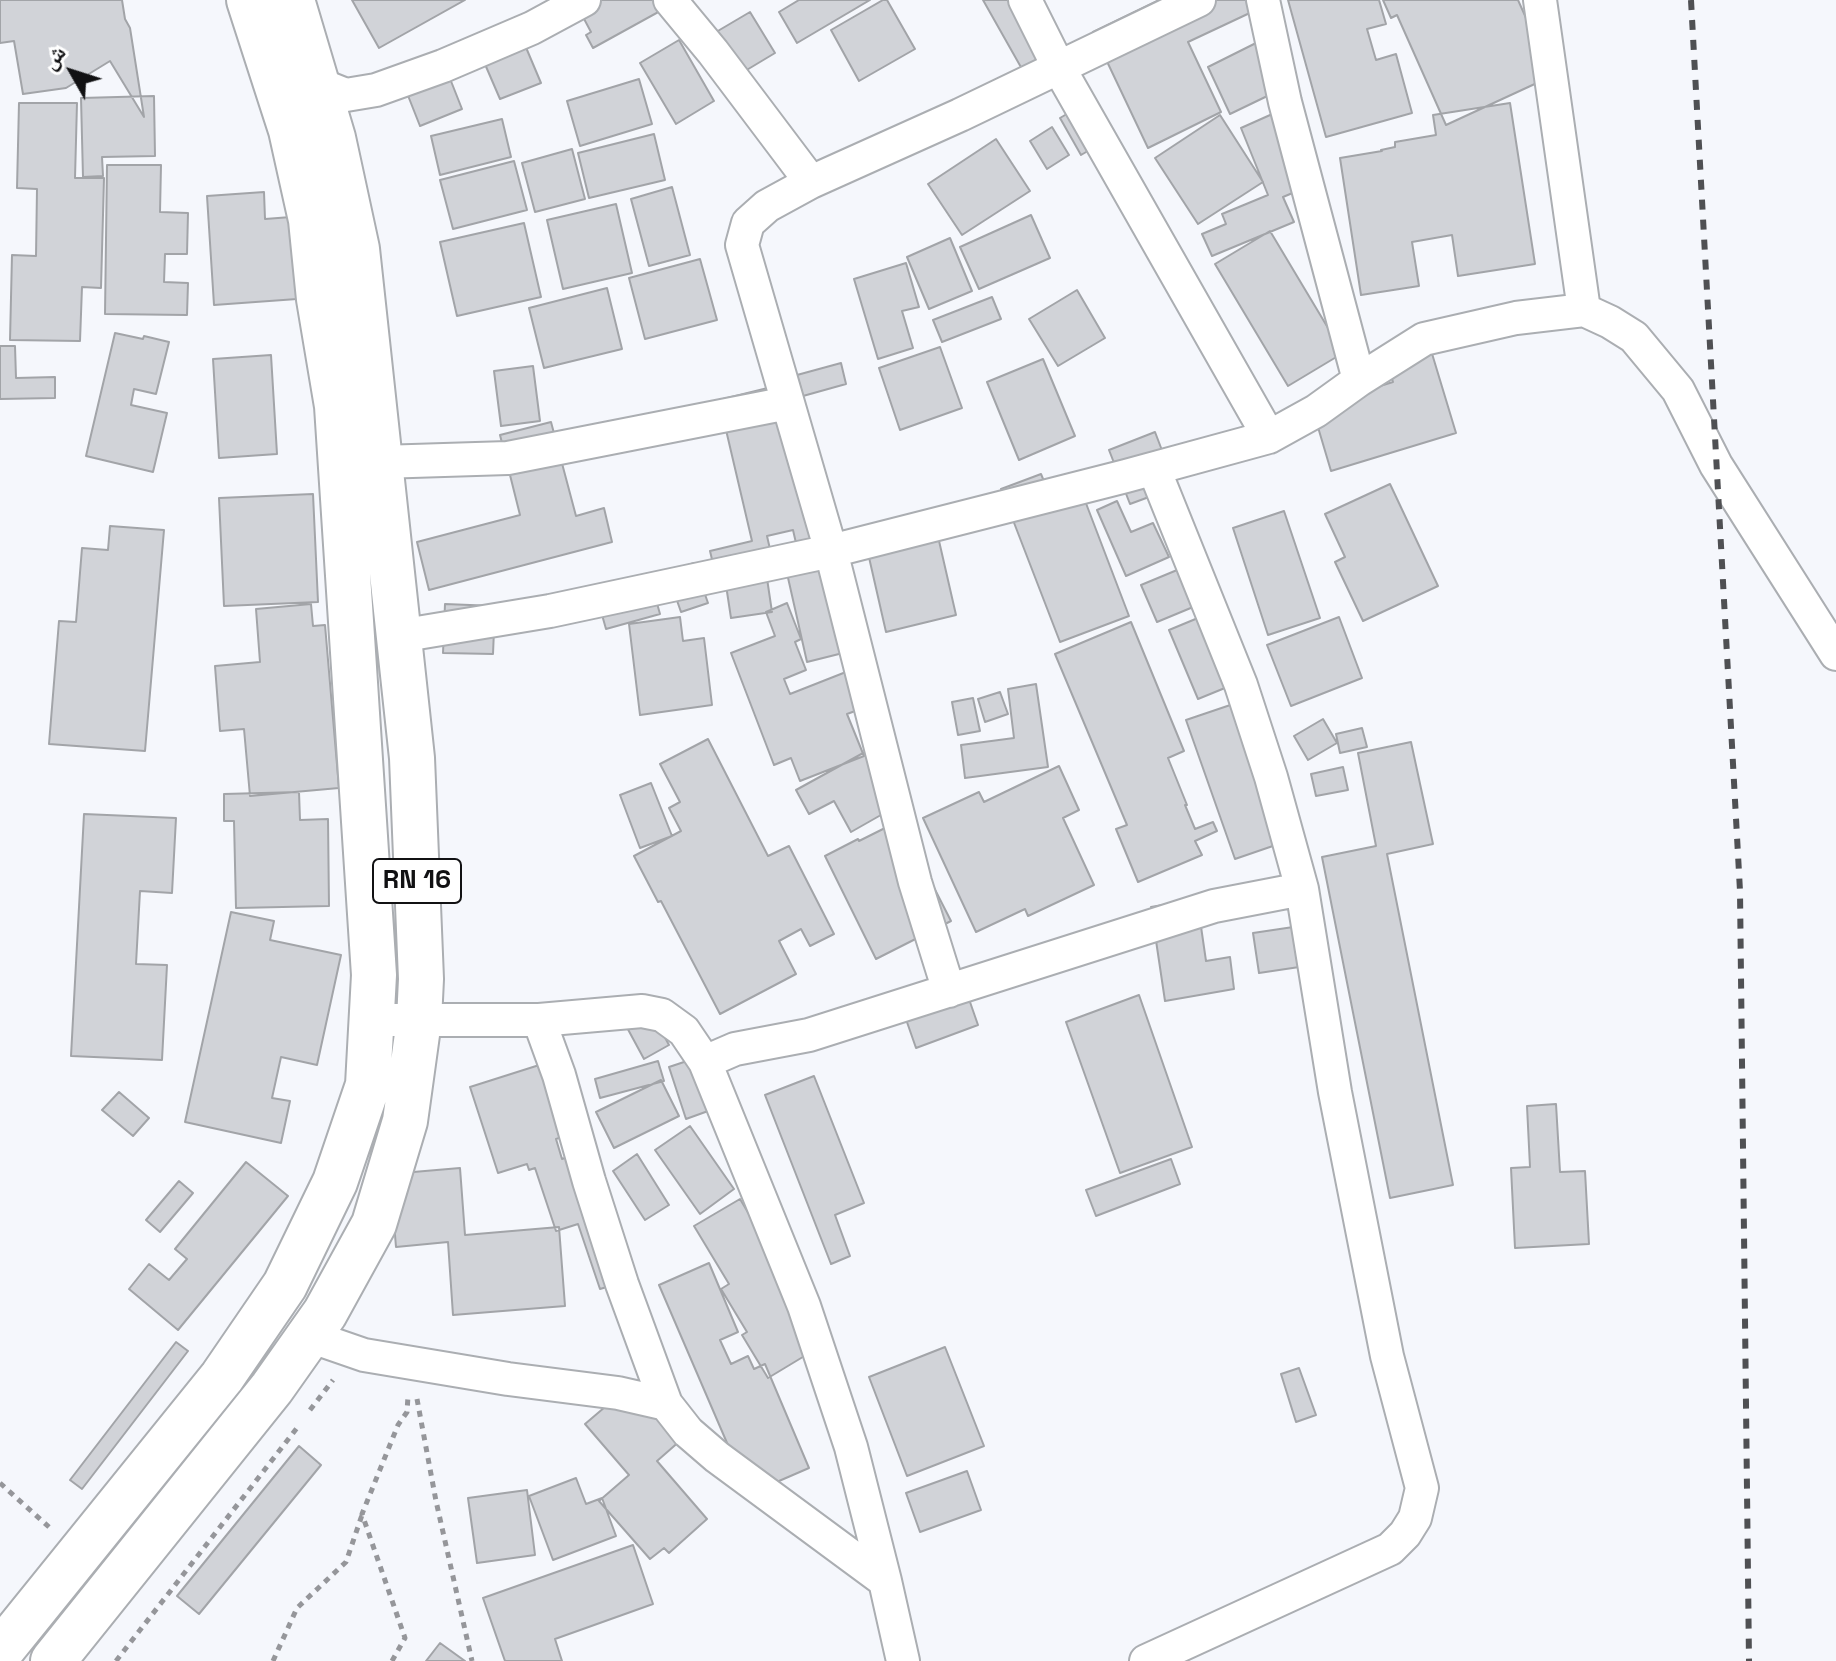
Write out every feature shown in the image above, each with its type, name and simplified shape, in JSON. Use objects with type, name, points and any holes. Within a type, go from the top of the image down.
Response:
[{"type":"main road","name":"RN 16","points":[[53,1661],[272,1388],[325,1313],[374,1224],[405,1121],[419,1020],[421,979],[412,758],[357,249],[333,138],[297,84],[249,0]]},
{"type":"main road","name":"RN 16","points":[[0,1652],[233,1363],[285,1285],[335,1182],[368,1085],[373,960],[337,406],[319,299],[311,220],[291,130],[297,84],[292,0]]},
{"type":"main road","points":[[233,1363],[272,1388]]},
{"type":"street","points":[[297,84],[346,95],[376,90],[443,66],[532,28],[584,0]]},
{"type":"street","points":[[670,0],[811,182]]},
{"type":"street","points":[[1025,0],[1059,68],[1269,437]]},
{"type":"street","points":[[949,991],[915,882],[831,551],[742,245],[748,223],[767,206],[811,182],[1199,0]]},
{"type":"street","points":[[1263,0],[1285,102],[1359,380]]},
{"type":"street","points":[[1540,0],[1584,310]]},
{"type":"street","points":[[399,636],[550,611],[831,551],[1154,469],[1269,437],[1316,411],[1424,339],[1516,318],[1584,310],[1634,337],[1678,390],[1716,465],[1836,654]]},
{"type":"street","points":[[380,462],[508,458],[788,403]]},
{"type":"street","points":[[1146,1661],[1390,1549],[1415,1518],[1422,1488],[1387,1356],[1335,1092],[1302,889],[1241,685],[1154,469]]},
{"type":"street","points":[[705,1062],[735,1049],[809,1035],[1214,906],[1302,889]]},
{"type":"street","points":[[371,1020],[539,1020],[642,1011],[662,1015],[684,1031],[705,1062],[804,1306],[851,1447],[903,1661]]},
{"type":"street","points":[[539,1020],[559,1075],[622,1284],[666,1404],[688,1432],[717,1457],[885,1581]]},
{"type":"street","points":[[309,1336],[364,1355],[508,1379],[618,1393],[666,1404]]},
{"type":"path","points":[[116,1661],[333,1380],[364,1355]]},
{"type":"path","points":[[273,1661],[297,1608],[346,1562],[398,1425],[407,1412],[411,1363]]},
{"type":"path","points":[[411,1363],[436,1501],[472,1661]]},
{"type":"path","points":[[0,1483],[79,1554]]},
{"type":"path","points":[[362,1514],[405,1638],[392,1661]]},
{"type":"building","points":[[0,0],[122,0],[130,28],[144,117],[110,61],[66,88],[23,94],[14,41],[0,43]]},
{"type":"building","points":[[352,0],[465,0],[379,48]]},
{"type":"building","points":[[574,0],[680,0],[593,48],[586,35],[591,32]]},
{"type":"building","points":[[799,0],[870,0],[797,43],[779,12]]},
{"type":"building","points":[[887,0],[915,49],[859,81],[831,30]]},
{"type":"building","points":[[983,0],[1016,0],[1047,55],[1022,69]]},
{"type":"building","points":[[1159,0],[1249,0],[1254,11],[1188,42],[1221,112],[1148,148],[1093,32]]},
{"type":"building","points":[[1288,0],[1379,0],[1386,24],[1367,29],[1376,60],[1396,54],[1412,113],[1326,137]]},
{"type":"building","points":[[1383,0],[1518,0],[1552,76],[1446,125],[1397,15],[1391,18]]},
{"type":"building","points":[[750,12],[775,53],[735,77],[711,35]]},
{"type":"building","points":[[522,38],[541,83],[500,99],[481,55]]},
{"type":"building","points":[[1264,39],[1286,87],[1230,114],[1208,67]]},
{"type":"building","points":[[679,40],[714,101],[676,124],[640,63]]},
{"type":"building","points":[[447,71],[462,109],[420,126],[405,88]]},
{"type":"building","points":[[639,79],[652,124],[580,146],[567,101]]},
{"type":"building","points":[[154,96],[155,156],[102,157],[103,176],[83,177],[81,98]]},
{"type":"building","points":[[19,103],[77,103],[75,178],[104,178],[101,288],[82,287],[80,341],[10,340],[12,255],[36,256],[37,189],[17,188]]},
{"type":"building","points":[[1510,103],[1535,264],[1458,276],[1452,235],[1412,242],[1419,286],[1361,295],[1340,158],[1382,151],[1395,147],[1395,142],[1436,135],[1433,115]]},
{"type":"building","points":[[1288,107],[1302,189],[1283,197],[1294,222],[1212,256],[1202,234],[1226,224],[1222,214],[1268,195],[1241,128]]},
{"type":"building","points":[[1077,108],[1098,145],[1081,155],[1060,118]]},
{"type":"building","points":[[1220,115],[1263,182],[1198,224],[1155,158]]},
{"type":"building","points":[[502,119],[511,157],[440,175],[431,136]]},
{"type":"building","points":[[1052,127],[1069,155],[1047,169],[1030,141]]},
{"type":"building","points":[[654,134],[665,180],[589,198],[578,153]]},
{"type":"building","points":[[996,139],[1030,191],[962,235],[928,184]]},
{"type":"building","points":[[572,149],[585,199],[535,212],[522,163]]},
{"type":"building","points":[[514,161],[527,210],[453,229],[440,180]]},
{"type":"building","points":[[107,165],[161,165],[160,212],[188,213],[187,254],[165,254],[164,282],[188,283],[187,315],[105,314]]},
{"type":"building","points":[[672,187],[690,255],[649,266],[631,199]]},
{"type":"building","points":[[264,192],[265,219],[291,217],[297,299],[214,305],[207,196]]},
{"type":"building","points":[[616,204],[632,273],[563,289],[547,220]]},
{"type":"building","points":[[1031,215],[1050,258],[979,289],[960,247]]},
{"type":"building","points":[[524,223],[541,297],[457,316],[440,242]]},
{"type":"building","points":[[1270,231],[1343,353],[1288,386],[1215,264]]},
{"type":"building","points":[[950,238],[972,291],[929,309],[907,257]]},
{"type":"building","points":[[700,259],[717,320],[645,339],[629,278]]},
{"type":"building","points":[[906,263],[919,307],[902,311],[913,348],[878,359],[854,279]]},
{"type":"building","points":[[607,288],[622,349],[544,368],[529,308]]},
{"type":"building","points":[[1077,290],[1105,338],[1058,366],[1029,319]]},
{"type":"building","points":[[992,297],[1001,319],[942,342],[933,320]]},
{"type":"building","points":[[115,333],[169,342],[156,394],[134,389],[131,405],[167,413],[153,472],[86,456]]},
{"type":"building","points":[[0,346],[15,346],[16,378],[55,377],[55,398],[0,399]]},
{"type":"building","points":[[940,347],[962,408],[900,430],[879,368]]},
{"type":"building","points":[[1430,347],[1456,433],[1331,471],[1312,407],[1393,382],[1386,360]]},
{"type":"building","points":[[271,355],[277,454],[219,458],[213,359]]},
{"type":"building","points":[[1043,359],[1075,436],[1019,460],[987,382]]},
{"type":"building","points":[[841,363],[846,384],[803,396],[797,375]]},
{"type":"building","points":[[533,366],[540,421],[501,426],[494,371]]},
{"type":"building","points":[[792,382],[855,650],[807,662],[784,560],[799,556],[793,530],[767,536],[772,558],[715,572],[710,551],[752,541],[719,400]]},
{"type":"building","points":[[551,422],[576,516],[604,508],[612,542],[429,590],[417,542],[520,515],[500,435]]},
{"type":"building","points":[[1155,432],[1176,487],[1130,504],[1109,450]]},
{"type":"building","points":[[1041,474],[1050,496],[1079,485],[1129,616],[1060,642],[1001,489]]},
{"type":"building","points":[[1390,484],[1438,586],[1363,621],[1335,562],[1345,557],[1325,514]]},
{"type":"building","points":[[313,494],[318,602],[224,606],[219,498]]},
{"type":"building","points":[[1117,501],[1131,532],[1153,523],[1169,557],[1126,576],[1097,510]]},
{"type":"building","points":[[1284,511],[1320,618],[1268,635],[1233,528]]},
{"type":"building","points":[[934,519],[956,615],[886,632],[868,553]]},
{"type":"building","points":[[110,526],[164,530],[145,751],[49,744],[59,621],[76,622],[82,548],[108,550]]},
{"type":"building","points":[[694,563],[708,603],[681,612],[667,572]]},
{"type":"building","points":[[1194,563],[1210,600],[1157,622],[1141,585]]},
{"type":"building","points":[[765,565],[772,612],[731,618],[724,572]]},
{"type":"building","points":[[649,575],[660,614],[606,629],[595,590]]},
{"type":"building","points":[[787,603],[801,639],[795,642],[806,670],[784,679],[790,694],[851,670],[866,707],[847,714],[864,756],[800,781],[791,758],[774,765],[731,653],[775,636],[766,612]]},
{"type":"building","points":[[311,604],[313,626],[325,625],[339,788],[250,796],[244,729],[220,731],[215,666],[260,662],[256,609]]},
{"type":"building","points":[[445,604],[495,606],[493,654],[443,653]]},
{"type":"building","points":[[1222,608],[1242,681],[1198,699],[1169,630]]},
{"type":"building","points":[[680,617],[683,641],[704,638],[712,705],[640,715],[629,624]]},
{"type":"building","points":[[1339,617],[1362,678],[1291,706],[1267,645]]},
{"type":"building","points":[[1131,622],[1184,751],[1168,758],[1185,805],[1195,829],[1213,822],[1217,831],[1195,841],[1202,855],[1138,882],[1116,829],[1127,825],[1055,654]]},
{"type":"building","points":[[1036,684],[1048,767],[965,778],[961,745],[1014,738],[1008,689]]},
{"type":"building","points":[[1000,692],[1008,714],[985,722],[978,699]]},
{"type":"building","points":[[973,698],[980,731],[958,735],[952,702]]},
{"type":"building","points":[[1251,698],[1299,837],[1235,859],[1186,720]]},
{"type":"building","points":[[1323,719],[1337,743],[1308,760],[1294,736]]},
{"type":"building","points":[[1362,728],[1367,747],[1340,753],[1336,734]]},
{"type":"building","points":[[708,739],[768,856],[789,846],[834,934],[810,946],[801,929],[779,941],[796,974],[720,1014],[634,856],[681,831],[669,808],[680,802],[660,764]]},
{"type":"building","points":[[1411,742],[1433,844],[1387,854],[1453,1185],[1390,1198],[1322,857],[1376,846],[1358,753]]},
{"type":"building","points":[[865,752],[895,807],[851,832],[834,801],[809,814],[796,790]]},
{"type":"building","points":[[1059,766],[1079,810],[1063,818],[1094,885],[1028,916],[1025,909],[976,932],[923,818],[979,792],[984,802]]},
{"type":"building","points":[[1343,767],[1348,790],[1316,796],[1311,774]]},
{"type":"building","points":[[651,783],[672,836],[640,848],[620,795]]},
{"type":"building","points":[[299,792],[300,820],[328,819],[329,906],[236,908],[234,821],[224,821],[224,794]]},
{"type":"building","points":[[84,814],[176,818],[172,893],[140,891],[136,964],[167,965],[162,1060],[71,1056]]},
{"type":"building","points":[[889,826],[925,870],[951,921],[876,959],[825,856]]},
{"type":"building","points":[[1197,899],[1206,961],[1230,957],[1234,989],[1165,1001],[1151,907]]},
{"type":"building","points":[[231,912],[274,921],[270,940],[341,955],[317,1065],[281,1057],[272,1098],[290,1101],[281,1143],[185,1122]]},
{"type":"building","points":[[1300,926],[1306,966],[1259,973],[1253,933]]},
{"type":"building","points":[[962,979],[978,1025],[916,1048],[900,1002]]},
{"type":"building","points":[[1139,995],[1192,1147],[1120,1173],[1066,1022]]},
{"type":"building","points":[[649,1008],[669,1045],[644,1059],[624,1022]]},
{"type":"building","points":[[705,1055],[722,1106],[686,1119],[669,1067]]},
{"type":"building","points":[[555,1060],[578,1132],[556,1139],[562,1159],[586,1151],[627,1281],[600,1289],[578,1224],[556,1231],[535,1168],[529,1170],[527,1164],[498,1173],[470,1087]]},
{"type":"building","points":[[658,1061],[664,1081],[600,1098],[595,1079]]},
{"type":"building","points":[[814,1076],[864,1203],[835,1215],[850,1256],[831,1264],[765,1095]]},
{"type":"building","points":[[661,1080],[679,1116],[614,1148],[596,1112]]},
{"type":"building","points":[[119,1092],[149,1118],[133,1136],[102,1110]]},
{"type":"building","points":[[1556,1104],[1560,1172],[1585,1171],[1589,1244],[1515,1248],[1511,1168],[1530,1167],[1527,1106]]},
{"type":"building","points":[[690,1126],[734,1189],[700,1214],[655,1150]]},
{"type":"building","points":[[637,1154],[669,1205],[645,1220],[613,1171]]},
{"type":"building","points":[[1171,1159],[1180,1184],[1096,1216],[1086,1190]]},
{"type":"building","points":[[246,1162],[288,1196],[178,1330],[129,1289],[149,1264],[169,1280],[187,1259],[175,1249]]},
{"type":"building","points":[[460,1168],[465,1235],[559,1227],[565,1306],[453,1315],[448,1242],[396,1247],[390,1174]]},
{"type":"building","points":[[179,1181],[193,1193],[160,1232],[146,1220]]},
{"type":"building","points":[[740,1199],[826,1343],[768,1378],[742,1335],[747,1332],[721,1289],[729,1284],[694,1226]]},
{"type":"building","points":[[709,1263],[738,1332],[720,1340],[731,1364],[748,1356],[754,1369],[765,1364],[809,1468],[749,1494],[659,1285]]},
{"type":"building","points":[[176,1342],[188,1351],[82,1489],[70,1480]]},
{"type":"building","points":[[945,1347],[984,1446],[907,1476],[869,1377]]},
{"type":"building","points":[[1299,1368],[1316,1415],[1296,1422],[1281,1374]]},
{"type":"building","points":[[632,1384],[681,1440],[657,1461],[707,1519],[669,1553],[664,1548],[650,1559],[599,1501],[629,1475],[585,1424]]},
{"type":"building","points":[[299,1446],[321,1465],[199,1614],[177,1596]]},
{"type":"building","points":[[967,1471],[981,1510],[920,1532],[906,1493]]},
{"type":"building","points":[[576,1478],[586,1504],[602,1498],[616,1536],[553,1560],[529,1496]]},
{"type":"building","points":[[527,1490],[535,1555],[477,1563],[468,1498]]},
{"type":"building","points":[[633,1545],[653,1604],[555,1639],[562,1661],[505,1661],[483,1598]]},
{"type":"building","points":[[440,1643],[465,1661],[426,1661]]},
{"type":"railway","points":[[1691,0],[1740,891],[1749,1661]]}]
